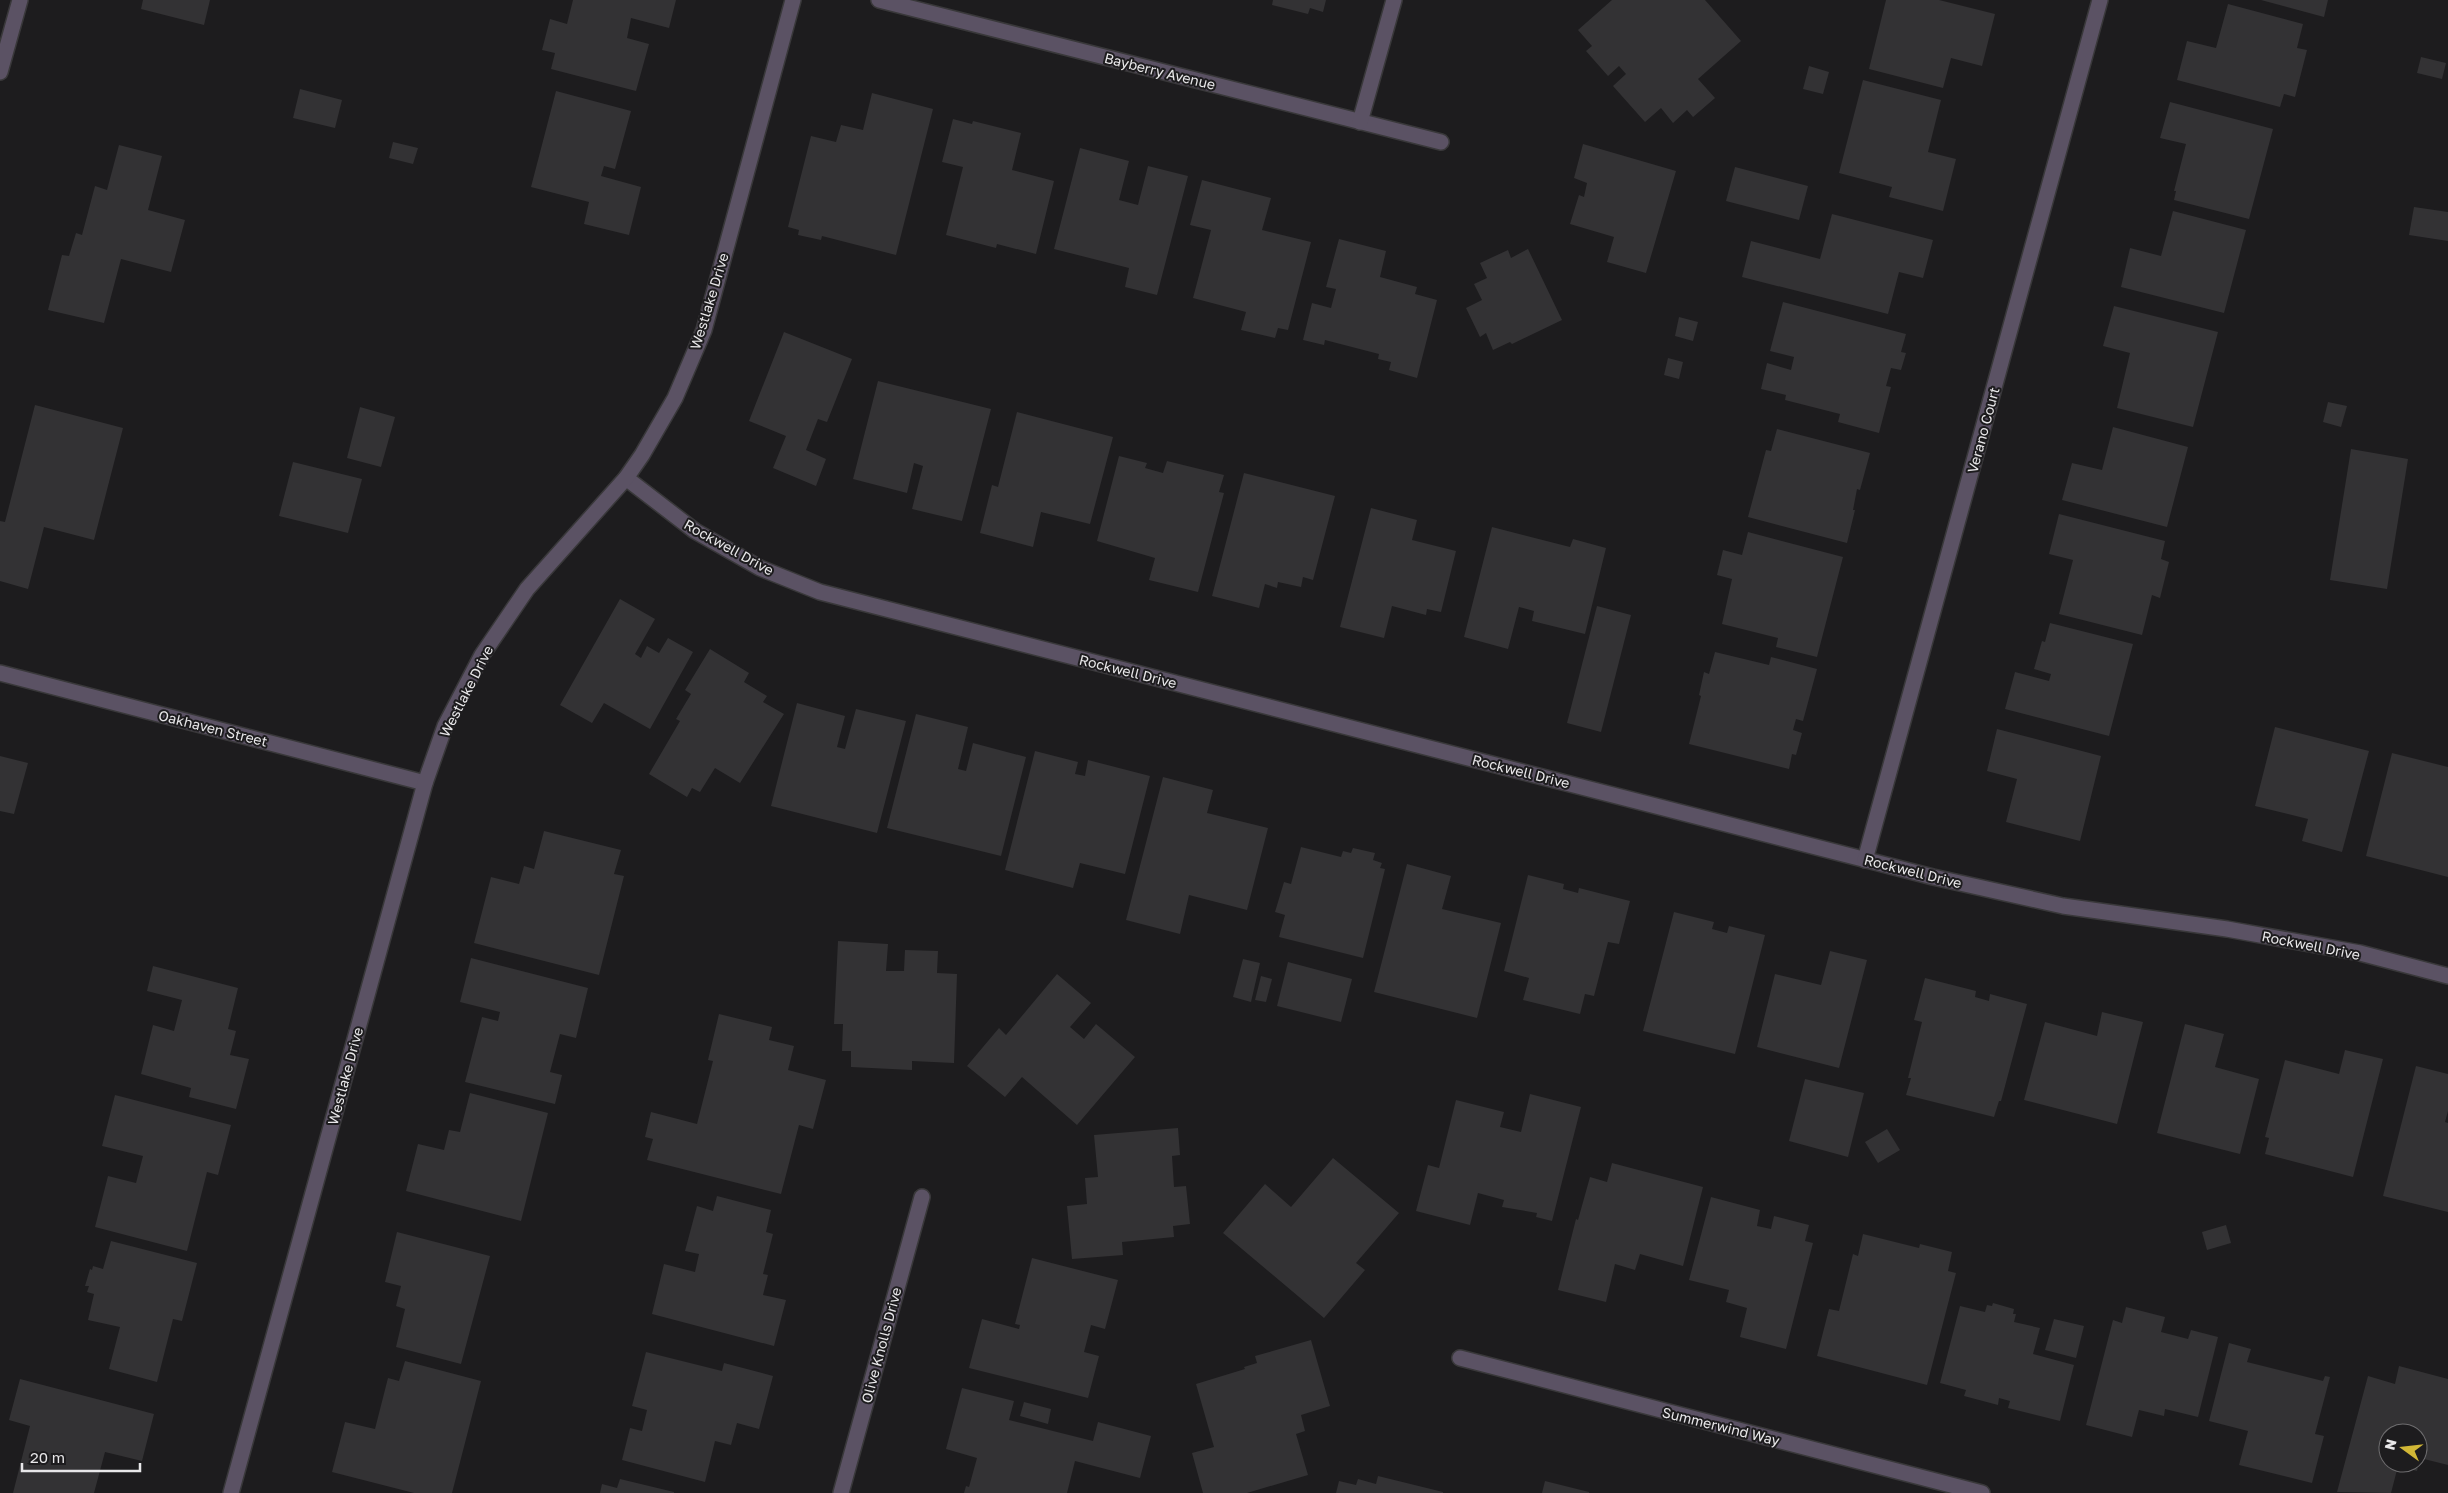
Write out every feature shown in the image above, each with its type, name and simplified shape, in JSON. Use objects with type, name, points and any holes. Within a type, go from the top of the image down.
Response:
[{"type":"street","points":[[0,72],[20,0]]},
{"type":"street","name":"Westlake Drive","points":[[231,1493],[425,782],[445,726],[482,655],[527,589],[626,478],[642,455],[675,398],[704,330],[793,0]]},
{"type":"street","name":"Bayberry Avenue","points":[[879,0],[1441,142]]},
{"type":"street","points":[[1360,122],[1394,0]]},
{"type":"street","name":"Verano Court","points":[[1865,860],[2100,0]]},
{"type":"street","name":"Rockwell Drive","points":[[626,478],[695,531],[760,568],[820,592],[1934,878],[2063,906],[2227,929],[2340,950],[2448,976]]},
{"type":"street","name":"Oakhaven Street","points":[[0,673],[425,782]]},
{"type":"street","name":"Olive Knolls Drive","points":[[841,1493],[922,1197]]},
{"type":"street","name":"Summerwind Way","points":[[1460,1358],[1982,1493]]},
{"type":"building","points":[[143,0],[210,0],[204,25],[141,9]]},
{"type":"building","points":[[573,0],[676,0],[669,28],[631,18],[627,38],[649,44],[636,91],[551,69],[555,53],[542,50],[550,19],[567,24]]},
{"type":"building","points":[[1273,0],[1326,0],[1323,12],[1310,8],[1308,14],[1272,5]]},
{"type":"building","points":[[1612,0],[1705,0],[1741,41],[1698,79],[1715,98],[1693,117],[1687,110],[1673,123],[1661,108],[1645,122],[1613,86],[1626,74],[1619,66],[1608,76],[1586,51],[1592,46],[1578,30]]},
{"type":"building","points":[[1886,0],[1939,0],[1995,14],[1982,66],[1951,58],[1943,88],[1869,69]]},
{"type":"building","points":[[2261,0],[2328,0],[2324,17]]},
{"type":"building","points":[[2228,4],[2303,24],[2297,48],[2307,50],[2295,97],[2284,94],[2280,107],[2177,80],[2187,41],[2216,48]]},
{"type":"building","points":[[2421,57],[2446,63],[2442,79],[2417,73]]},
{"type":"building","points":[[1809,66],[1829,72],[1823,94],[1803,89]]},
{"type":"building","points":[[1863,80],[1941,100],[1928,152],[1956,159],[1943,211],[1889,197],[1892,187],[1839,173]]},
{"type":"building","points":[[300,89],[342,100],[335,128],[293,118]]},
{"type":"building","points":[[556,91],[631,111],[615,169],[604,166],[601,176],[641,187],[629,235],[584,224],[589,202],[531,187]]},
{"type":"building","points":[[872,93],[933,109],[896,255],[822,236],[821,240],[798,235],[799,230],[788,227],[811,136],[836,142],[841,125],[863,130]]},
{"type":"building","points":[[2170,102],[2273,129],[2249,219],[2174,200],[2176,191],[2174,191],[2186,144],[2160,138]]},
{"type":"building","points":[[953,119],[972,124],[973,121],[1021,133],[1012,170],[1054,181],[1036,254],[997,244],[996,248],[946,235],[963,167],[942,162]]},
{"type":"building","points":[[393,142],[418,148],[413,164],[389,158]]},
{"type":"building","points":[[1583,144],[1676,171],[1646,273],[1607,262],[1614,237],[1570,224],[1579,195],[1584,197],[1587,183],[1574,178]]},
{"type":"building","points":[[119,145],[162,156],[148,210],[185,220],[171,272],[121,259],[104,323],[48,310],[62,255],[69,256],[76,233],[82,235],[95,186],[107,190]]},
{"type":"building","points":[[1080,148],[1129,161],[1119,200],[1138,205],[1148,166],[1188,176],[1157,295],[1125,287],[1129,268],[1054,249]]},
{"type":"building","points":[[1735,167],[1808,186],[1799,220],[1726,201]]},
{"type":"building","points":[[1202,180],[1271,198],[1262,230],[1311,242],[1288,330],[1278,328],[1275,338],[1241,330],[1246,312],[1193,298],[1211,230],[1190,225]]},
{"type":"building","points":[[2414,207],[2448,212],[2448,241],[2409,235]]},
{"type":"building","points":[[2173,211],[2246,230],[2224,313],[2121,287],[2130,248],[2161,256]]},
{"type":"building","points":[[1832,214],[1933,240],[1923,278],[1899,272],[1888,314],[1742,277],[1751,241],[1820,259]]},
{"type":"building","points":[[1339,239],[1386,251],[1380,277],[1417,287],[1415,294],[1437,300],[1417,378],[1389,370],[1391,362],[1378,359],[1379,354],[1325,340],[1324,345],[1303,340],[1312,303],[1331,308],[1336,289],[1326,287]]},
{"type":"building","points":[[1528,249],[1562,320],[1512,344],[1510,342],[1493,350],[1486,333],[1480,337],[1466,308],[1482,300],[1474,284],[1487,278],[1480,263],[1508,250],[1511,258]]},
{"type":"building","points":[[1783,302],[1906,334],[1901,352],[1906,353],[1901,370],[1891,368],[1886,386],[1891,387],[1879,433],[1838,422],[1840,414],[1785,400],[1786,395],[1761,389],[1767,363],[1791,370],[1794,357],[1770,351]]},
{"type":"building","points":[[2114,306],[2218,332],[2193,427],[2117,408],[2130,353],[2103,346]]},
{"type":"building","points":[[1679,317],[1698,322],[1693,341],[1675,336]]},
{"type":"building","points":[[784,332],[852,359],[827,422],[818,419],[806,450],[826,459],[816,486],[773,468],[786,436],[749,421]]},
{"type":"building","points":[[1668,358],[1683,362],[1679,379],[1664,375]]},
{"type":"building","points":[[878,381],[991,409],[962,521],[912,509],[923,466],[914,463],[907,493],[853,479]]},
{"type":"building","points":[[2328,402],[2347,406],[2341,427],[2323,422]]},
{"type":"building","points":[[35,405],[123,428],[94,540],[44,527],[28,589],[0,581],[0,521],[5,522]]},
{"type":"building","points":[[360,407],[395,417],[381,467],[347,458]]},
{"type":"building","points":[[1017,412],[1113,437],[1090,524],[1041,512],[1033,547],[980,533],[992,485],[998,487]]},
{"type":"building","points":[[2113,427],[2188,447],[2167,527],[2062,500],[2072,463],[2102,470]]},
{"type":"building","points":[[1777,429],[1870,453],[1860,490],[1857,489],[1853,510],[1855,510],[1847,543],[1748,517],[1766,450],[1771,451]]},
{"type":"building","points":[[2351,449],[2408,459],[2387,589],[2330,580]]},
{"type":"building","points":[[1119,456],[1147,463],[1145,468],[1163,473],[1167,461],[1224,475],[1219,492],[1224,493],[1198,592],[1149,580],[1155,558],[1097,541]]},
{"type":"building","points":[[293,462],[362,479],[348,533],[279,516]]},
{"type":"building","points":[[1244,473],[1335,496],[1313,580],[1303,577],[1301,587],[1278,582],[1277,588],[1265,584],[1259,608],[1212,596]]},
{"type":"building","points":[[1371,508],[1417,520],[1412,540],[1456,551],[1441,612],[1427,609],[1426,615],[1392,606],[1384,638],[1340,627]]},
{"type":"building","points":[[2059,514],[2165,541],[2161,559],[2169,562],[2160,598],[2152,595],[2142,635],[2059,614],[2073,560],[2049,554]]},
{"type":"building","points":[[1492,527],[1570,547],[1573,539],[1606,548],[1585,634],[1532,621],[1534,611],[1519,607],[1508,649],[1464,637]]},
{"type":"building","points":[[1748,532],[1843,557],[1817,657],[1776,647],[1778,638],[1722,624],[1732,579],[1717,575],[1723,550],[1742,555]]},
{"type":"building","points":[[620,599],[655,619],[635,654],[641,658],[647,646],[659,653],[668,638],[693,652],[650,729],[604,703],[592,723],[560,705]]},
{"type":"building","points":[[1597,606],[1631,615],[1601,732],[1567,723]]},
{"type":"building","points":[[2050,623],[2133,644],[2109,736],[2005,709],[2015,672],[2049,681],[2051,674],[2034,669],[2042,641],[2045,642]]},
{"type":"building","points":[[710,649],[749,673],[744,682],[767,696],[763,702],[784,714],[740,783],[715,768],[700,792],[692,788],[687,797],[649,774],[680,721],[676,719],[691,694],[685,690]]},
{"type":"building","points":[[1715,652],[1769,665],[1771,657],[1817,669],[1803,721],[1796,719],[1793,730],[1802,733],[1796,755],[1792,754],[1789,769],[1689,744],[1701,696],[1699,695],[1704,672],[1709,674]]},
{"type":"building","points":[[797,703],[845,716],[837,747],[845,749],[856,709],[906,721],[877,833],[771,806]]},
{"type":"building","points":[[916,714],[968,727],[958,769],[966,771],[973,743],[1026,757],[1001,856],[887,828]]},
{"type":"building","points":[[2275,727],[2369,751],[2342,852],[2302,841],[2308,819],[2255,806]]},
{"type":"building","points":[[1997,729],[2101,756],[2080,841],[2006,822],[2017,779],[1987,771]]},
{"type":"building","points":[[1035,751],[1078,762],[1075,774],[1085,776],[1088,760],[1150,776],[1125,874],[1080,863],[1073,888],[1005,870]]},
{"type":"building","points":[[2392,753],[2448,767],[2448,877],[2366,856]]},
{"type":"building","points":[[0,756],[28,763],[14,814],[0,811]]},
{"type":"building","points":[[1163,777],[1213,790],[1207,813],[1268,828],[1247,910],[1189,895],[1180,934],[1126,920]]},
{"type":"building","points":[[544,831],[621,850],[614,874],[624,876],[599,975],[474,943],[491,877],[519,884],[524,866],[534,869]]},
{"type":"building","points":[[1301,847],[1341,857],[1343,851],[1351,853],[1353,848],[1375,853],[1373,860],[1382,863],[1380,868],[1385,869],[1363,958],[1279,937],[1285,915],[1275,912],[1284,882],[1291,884]]},
{"type":"building","points":[[1407,864],[1451,876],[1442,909],[1501,923],[1477,1018],[1374,992]]},
{"type":"building","points":[[1528,875],[1564,884],[1563,889],[1578,893],[1579,888],[1630,901],[1619,944],[1608,942],[1594,996],[1585,994],[1580,1014],[1523,1000],[1529,978],[1504,971]]},
{"type":"building","points":[[1674,912],[1714,922],[1712,929],[1727,933],[1729,926],[1765,935],[1735,1054],[1643,1031]]},
{"type":"building","points":[[838,941],[888,944],[886,971],[904,971],[905,950],[938,951],[937,973],[957,974],[954,1063],[912,1061],[912,1070],[851,1067],[851,1051],[842,1051],[843,1024],[834,1024]]},
{"type":"building","points":[[1830,951],[1867,960],[1839,1068],[1757,1047],[1775,974],[1821,985]]},
{"type":"building","points":[[471,958],[588,988],[576,1038],[560,1034],[550,1072],[562,1075],[555,1104],[465,1082],[482,1017],[498,1021],[500,1012],[460,1002]]},
{"type":"building","points":[[1243,959],[1260,963],[1251,1002],[1233,997]]},
{"type":"building","points":[[1288,962],[1352,979],[1341,1022],[1277,1006]]},
{"type":"building","points":[[153,966],[238,988],[228,1029],[236,1031],[230,1055],[249,1059],[236,1109],[189,1097],[191,1088],[141,1074],[153,1025],[174,1031],[182,1000],[147,991]]},
{"type":"building","points":[[1057,974],[1091,1003],[1070,1027],[1084,1039],[1096,1024],[1135,1057],[1077,1125],[1022,1077],[1005,1097],[967,1066],[999,1028],[1006,1035]]},
{"type":"building","points":[[1261,976],[1272,979],[1266,1002],[1255,1000]]},
{"type":"building","points":[[1925,978],[1976,991],[1975,997],[1989,1001],[1990,994],[2027,1004],[2001,1101],[1999,1101],[1994,1117],[1906,1095],[1911,1078],[1908,1078],[1922,1022],[1914,1020]]},
{"type":"building","points":[[2102,1012],[2143,1022],[2117,1124],[2024,1100],[2045,1022],[2097,1036]]},
{"type":"building","points":[[719,1014],[772,1027],[769,1040],[794,1046],[788,1070],[826,1080],[813,1129],[799,1125],[781,1194],[647,1160],[653,1139],[645,1137],[651,1112],[697,1124],[713,1061],[708,1060]]},
{"type":"building","points":[[2185,1024],[2224,1034],[2215,1067],[2259,1079],[2240,1154],[2157,1133]]},
{"type":"building","points":[[2345,1050],[2383,1059],[2353,1177],[2265,1154],[2269,1138],[2265,1137],[2285,1060],[2339,1074]]},
{"type":"building","points":[[2416,1066],[2448,1074],[2448,1111],[2445,1122],[2448,1123],[2448,1212],[2383,1196]]},
{"type":"building","points":[[1805,1079],[1864,1093],[1848,1157],[1789,1141]]},
{"type":"building","points":[[470,1093],[548,1113],[521,1221],[406,1191],[418,1144],[444,1150],[449,1130],[460,1132]]},
{"type":"building","points":[[1530,1094],[1581,1107],[1552,1221],[1536,1217],[1537,1213],[1502,1207],[1504,1200],[1478,1193],[1470,1225],[1416,1211],[1428,1165],[1439,1168],[1456,1100],[1504,1112],[1500,1127],[1521,1132]]},
{"type":"building","points":[[115,1095],[231,1125],[218,1175],[207,1172],[187,1251],[95,1227],[108,1176],[136,1183],[143,1156],[102,1146]]},
{"type":"building","points":[[1178,1128],[1180,1155],[1172,1156],[1174,1187],[1186,1186],[1190,1224],[1173,1226],[1174,1237],[1122,1242],[1123,1255],[1072,1259],[1067,1206],[1087,1204],[1085,1178],[1098,1177],[1094,1135]]},
{"type":"building","points":[[1887,1129],[1900,1150],[1878,1163],[1865,1142]]},
{"type":"building","points":[[1333,1158],[1399,1213],[1356,1263],[1365,1270],[1324,1318],[1223,1233],[1265,1184],[1291,1207]]},
{"type":"building","points":[[1612,1163],[1703,1187],[1683,1266],[1640,1254],[1635,1270],[1615,1264],[1606,1302],[1558,1290],[1576,1219],[1578,1220],[1590,1177],[1607,1182]]},
{"type":"building","points":[[717,1196],[771,1210],[766,1232],[773,1234],[763,1274],[768,1275],[763,1295],[786,1300],[774,1346],[652,1314],[664,1264],[695,1272],[699,1254],[685,1251],[697,1206],[713,1211]]},
{"type":"building","points":[[1711,1197],[1760,1210],[1757,1226],[1771,1229],[1774,1216],[1809,1225],[1805,1241],[1813,1243],[1786,1349],[1740,1337],[1747,1308],[1726,1302],[1729,1290],[1689,1280]]},
{"type":"building","points":[[2226,1225],[2231,1243],[2207,1250],[2202,1232]]},
{"type":"building","points":[[397,1232],[490,1256],[461,1364],[396,1347],[405,1309],[396,1306],[401,1286],[385,1282]]},
{"type":"building","points":[[1863,1234],[1919,1248],[1920,1244],[1952,1252],[1948,1271],[1956,1273],[1927,1385],[1817,1356],[1829,1309],[1839,1311],[1853,1254],[1858,1256]]},
{"type":"building","points":[[111,1241],[197,1263],[182,1321],[173,1319],[157,1382],[109,1369],[120,1327],[88,1320],[94,1294],[87,1292],[89,1286],[85,1286],[90,1269],[92,1270],[93,1266],[103,1269]]},
{"type":"building","points":[[1032,1258],[1118,1280],[1105,1329],[1091,1325],[1084,1352],[1099,1356],[1088,1398],[969,1368],[982,1319],[1019,1329],[1020,1325],[1015,1324]]},
{"type":"building","points":[[1993,1303],[2014,1309],[2013,1314],[2016,1314],[2014,1322],[2040,1328],[2033,1354],[2074,1365],[2060,1421],[2008,1408],[2010,1401],[1999,1398],[1998,1405],[1964,1396],[1966,1390],[1940,1383],[1960,1306],[1985,1312],[1987,1305],[1992,1306]]},
{"type":"building","points":[[2126,1307],[2165,1317],[2161,1332],[2188,1339],[2191,1330],[2218,1337],[2198,1417],[2165,1409],[2164,1416],[2139,1410],[2132,1437],[2086,1425],[2113,1320],[2122,1323]]},
{"type":"building","points":[[2054,1319],[2084,1326],[2076,1358],[2045,1350]]},
{"type":"building","points":[[1311,1340],[1330,1406],[1301,1415],[1305,1431],[1296,1434],[1308,1475],[1247,1493],[1203,1493],[1192,1453],[1214,1447],[1196,1384],[1245,1369],[1244,1367],[1257,1363],[1255,1356]]},
{"type":"building","points":[[2229,1343],[2251,1349],[2247,1362],[2323,1381],[2325,1376],[2330,1377],[2315,1434],[2324,1436],[2312,1483],[2239,1465],[2248,1431],[2209,1421]]},
{"type":"building","points":[[646,1352],[722,1371],[724,1363],[773,1376],[759,1429],[737,1423],[731,1445],[715,1441],[705,1482],[622,1460],[630,1428],[642,1431],[647,1410],[632,1406]]},
{"type":"building","points":[[405,1361],[481,1381],[452,1493],[414,1493],[332,1472],[345,1422],[375,1429],[388,1378],[399,1381]]},
{"type":"building","points":[[2399,1366],[2448,1379],[2448,1465],[2428,1460],[2428,1423],[2378,1423],[2378,1473],[2396,1473],[2391,1493],[2337,1492],[2368,1376],[2395,1384]]},
{"type":"building","points":[[20,1379],[154,1414],[142,1461],[105,1452],[94,1493],[13,1493],[30,1426],[9,1420]]},
{"type":"building","points":[[962,1388],[1014,1401],[1009,1420],[1093,1441],[1098,1422],[1151,1436],[1140,1478],[1075,1461],[1067,1493],[964,1493],[966,1486],[969,1487],[977,1458],[946,1449]]},
{"type":"building","points":[[1024,1402],[1051,1409],[1048,1424],[1020,1416]]},
{"type":"building","points":[[1378,1476],[1443,1493],[1336,1493],[1339,1481],[1356,1485],[1358,1479],[1376,1484]]},
{"type":"building","points":[[620,1479],[674,1493],[600,1493],[602,1484],[617,1488]]},
{"type":"building","points":[[1545,1481],[1589,1492],[1589,1493],[1542,1493]]}]
